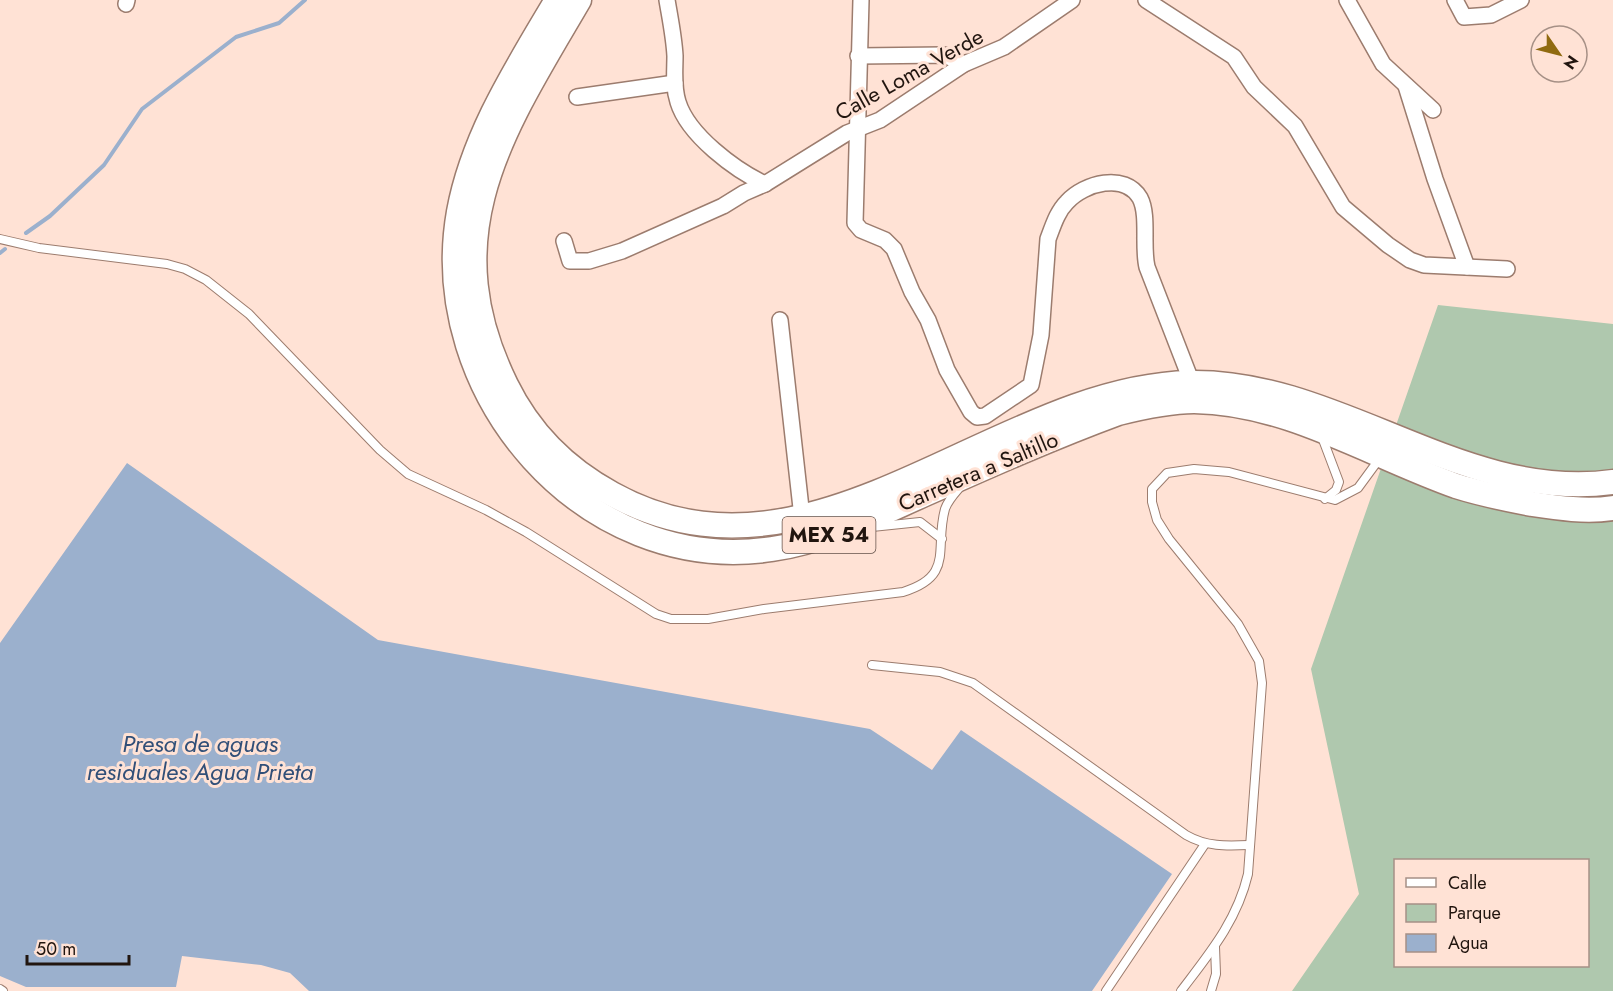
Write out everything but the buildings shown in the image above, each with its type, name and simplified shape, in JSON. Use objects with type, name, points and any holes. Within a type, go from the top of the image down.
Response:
[{"type":"main road","name":"Carretera a Saltillo","points":[[557,0],[496,106],[473,162],[459,214],[455,276],[459,303],[469,344],[497,410],[531,459],[550,479],[596,513],[639,534],[687,547],[745,551],[773,549],[850,527],[972,473],[1118,413],[1166,403],[1193,401],[1254,408],[1318,430],[1457,486],[1499,498],[1572,509],[1613,508]]},
{"type":"main road","name":"Carretera a Saltillo","points":[[579,0],[496,151],[478,206],[474,243],[474,274],[482,323],[498,369],[512,398],[544,442],[563,460],[586,478],[629,503],[674,517],[724,524],[765,525],[802,517],[865,496],[1089,401],[1141,387],[1192,383],[1225,384],[1286,396],[1380,433],[1502,475],[1547,483],[1579,485],[1613,482]]},
{"type":"street","points":[[667,0],[675,54],[675,83],[678,102],[694,129],[736,168],[765,184]]},
{"type":"street","points":[[861,0],[855,223],[861,230],[885,240],[894,249],[912,292],[928,320],[947,370],[973,415],[985,416],[1028,389],[1034,381],[1041,335],[1048,239],[1058,214],[1067,201],[1086,188],[1113,182],[1125,185],[1139,196],[1142,204],[1143,252],[1147,267],[1192,383]]},
{"type":"street","name":"Calle Loma Verde","points":[[564,241],[573,262],[598,259],[622,251],[765,184],[858,128],[880,120],[964,64],[1004,47],[1072,0]]},
{"type":"street","points":[[1146,0],[1234,57],[1254,87],[1295,126],[1337,198],[1350,214],[1410,260],[1424,265],[1507,269]]},
{"type":"street","points":[[1347,0],[1383,63],[1433,110]]},
{"type":"street","points":[[1455,0],[1464,16],[1481,17],[1521,0]]},
{"type":"street","points":[[858,56],[944,55],[964,64]]},
{"type":"street","points":[[577,96],[675,83]]},
{"type":"street","points":[[1406,86],[1435,179],[1467,267]]},
{"type":"street","points":[[780,320],[802,517]]},
{"type":"lane","points":[[0,239],[39,248],[167,264],[185,269],[207,280],[249,314],[380,450],[408,474],[486,510],[526,532],[656,614],[671,619],[708,619],[764,609],[903,592],[925,584],[933,576],[942,557],[942,539],[948,503],[972,473]]},
{"type":"lane","points":[[1318,430],[1339,482],[1336,490],[1325,499]]},
{"type":"lane","points":[[1181,991],[1215,947],[1236,913],[1243,895],[1250,845],[1262,683],[1259,661],[1238,624],[1168,539],[1157,520],[1152,502],[1152,489],[1167,473],[1194,469],[1228,472],[1335,500],[1358,488],[1382,456]]},
{"type":"lane","points":[[850,527],[920,522],[942,539]]},
{"type":"lane","points":[[872,665],[940,672],[973,682],[1186,835],[1205,844],[1221,847],[1250,845]]},
{"type":"lane","points":[[1106,991],[1205,844]]},
{"type":"lane","points":[[1211,991],[1216,974],[1215,947]]},
{"type":"green space","points":[[1438,305],[1613,324],[1613,991],[1292,991],[1359,894],[1311,669]]},
{"type":"water","name":"Presa de aguas residuales Agua Prieta","points":[[127,463],[378,640],[870,729],[932,770],[961,730],[1172,874],[1092,991],[309,991],[290,973],[261,965],[182,956],[176,987],[26,987],[0,976],[0,643]]},
{"type":"waterway","points":[[26,233],[50,216],[104,165],[142,109],[236,37],[279,23],[305,0]]},
{"type":"waterway","points":[[0,253],[5,249]]}]
